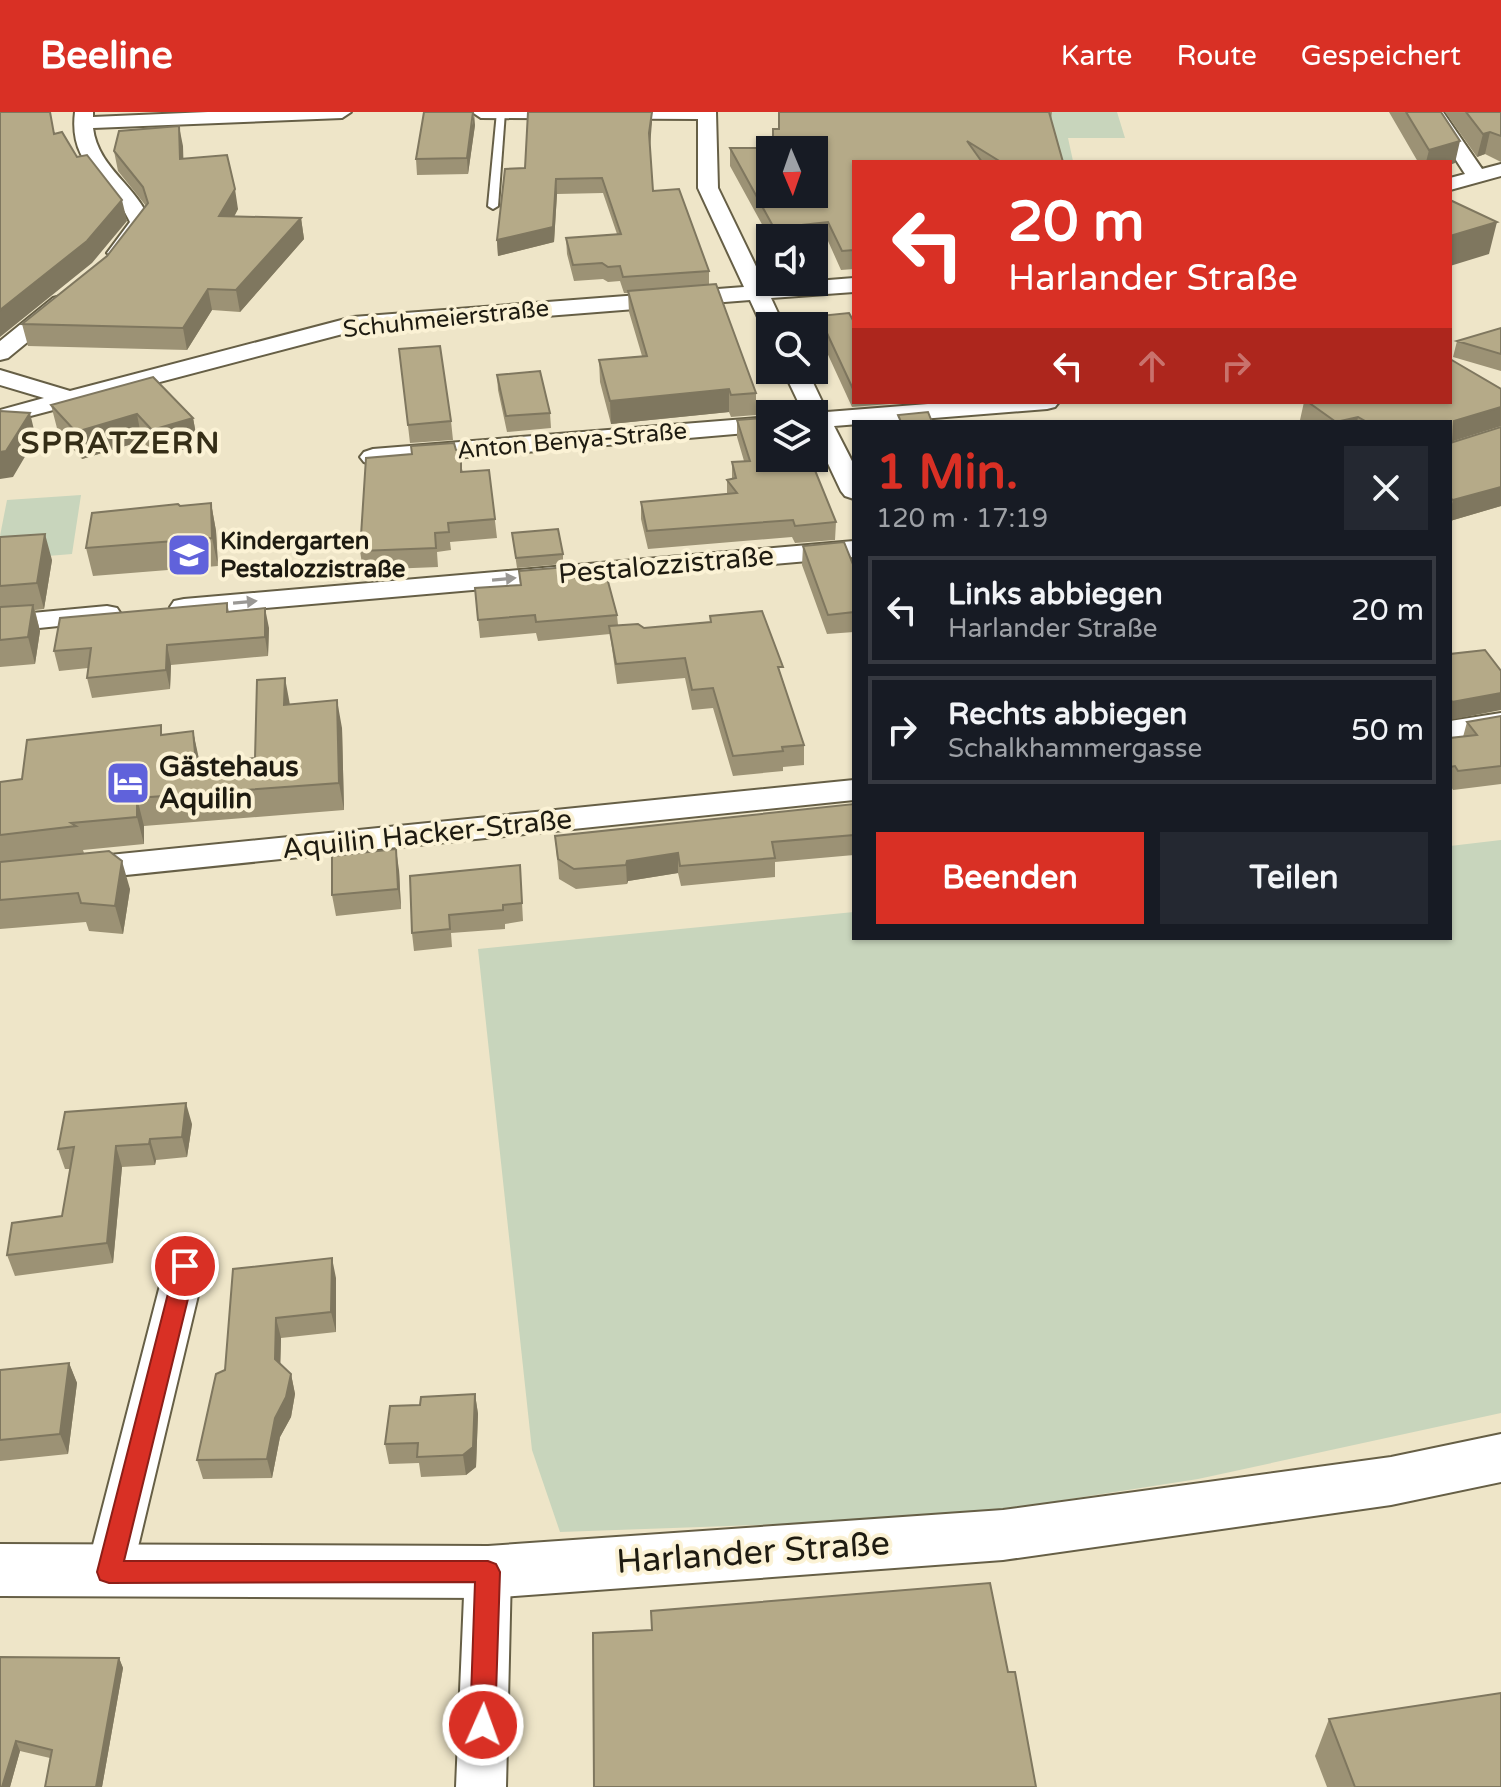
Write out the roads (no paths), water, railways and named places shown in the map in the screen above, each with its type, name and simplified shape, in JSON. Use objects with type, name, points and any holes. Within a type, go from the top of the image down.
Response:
[{"type":"main road","name":"Harlander Straße","points":[[0,1570],[488,1572],[1003,1535],[1391,1481],[1501,1458]]},
{"type":"street","points":[[102,270],[140,222],[138,211],[89,153],[82,118],[342,112]]},
{"type":"street","points":[[481,112],[707,113],[708,188],[756,293]]},
{"type":"street","points":[[1434,112],[1493,173],[1452,183]]},
{"type":"street","name":"Schuhmeierstraße","points":[[828,287],[852,285]]},
{"type":"street","points":[[0,353],[80,288]]},
{"type":"street","name":"Schuhmeierstraße","points":[[0,417],[353,324],[756,293]]},
{"type":"street","points":[[0,377],[72,399]]},
{"type":"street","points":[[828,419],[1021,404]]},
{"type":"street","name":"Anton Benya-Straße","points":[[373,457],[756,425]]},
{"type":"street","points":[[828,441],[852,487]]},
{"type":"street","name":"Pestalozzistraße","points":[[0,624],[852,549]]},
{"type":"street","points":[[1452,730],[1501,722]]},
{"type":"street","name":"Aquilin Hacker-Straße","points":[[0,877],[852,790]]},
{"type":"street","points":[[109,1572],[185,1266]]},
{"type":"street","points":[[481,1787],[488,1572]]},
{"type":"lane","points":[[493,206],[501,112]]},
{"type":"place","name":"Kindergarten Pestalozzistraße","points":[[189,555]]},
{"type":"place","name":"Gästehaus Aquilin","points":[[128,783]]},
{"type":"district","name":"SPRATZERN","points":[[121,443]]}]
